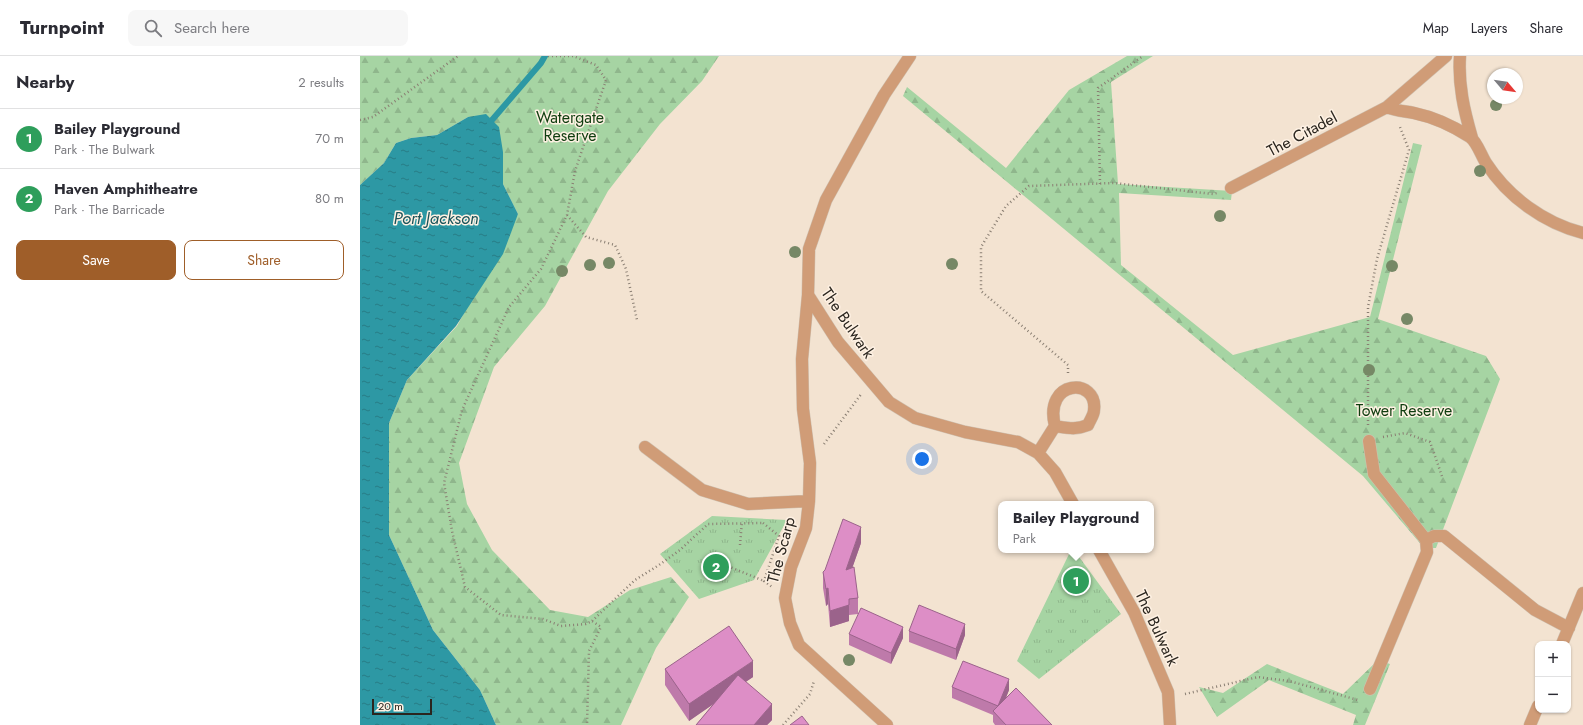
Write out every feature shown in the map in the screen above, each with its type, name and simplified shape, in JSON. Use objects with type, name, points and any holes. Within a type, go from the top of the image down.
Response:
[{"type":"street","name":"The Bulwark","points":[[910,56],[884,95],[826,200],[809,249],[808,295],[838,342],[870,382],[889,402],[915,418],[965,432],[1018,442],[1038,453],[1056,472],[1071,501]]},
{"type":"street","name":"The Citadel","points":[[1231,188],[1390,108],[1405,92],[1446,56]]},
{"type":"street","points":[[1460,56],[1459,71],[1462,102],[1472,138],[1486,164],[1507,189],[1527,207],[1564,229],[1583,233]]},
{"type":"street","points":[[1390,108],[1438,120],[1472,138]]},
{"type":"street","name":"The Scarp","points":[[808,295],[802,359],[803,409],[810,463],[809,501],[806,528],[791,567],[786,597],[790,623],[799,645],[887,725]]},
{"type":"street","points":[[1038,453],[1055,426],[1052,414],[1055,401],[1061,393],[1075,387],[1086,390],[1093,399],[1094,411],[1088,425],[1081,428],[1071,429],[1055,426]]},
{"type":"street","points":[[1368,441],[1374,474],[1426,540],[1427,552],[1370,689]]},
{"type":"street","points":[[645,447],[702,490],[744,503],[809,501]]},
{"type":"street","points":[[1426,540],[1434,536],[1444,536],[1535,610],[1569,628]]},
{"type":"street","name":"The Bulwark","points":[[1101,553],[1134,612],[1168,692],[1170,725]]},
{"type":"street","points":[[1563,641],[1583,593]]},
{"type":"street","points":[[1530,725],[1535,713]]},
{"type":"path","points":[[360,120],[373,117],[458,56]]},
{"type":"path","points":[[548,56],[573,56],[596,65],[606,80],[575,171],[567,215],[541,269],[509,307],[462,410],[444,483],[452,531],[465,587],[501,615],[543,619],[561,626],[586,624],[592,621],[635,580],[680,550],[708,524],[742,523],[762,523],[779,536],[764,581]]},
{"type":"path","points":[[1100,184],[1098,88],[1143,56]]},
{"type":"path","points":[[1390,108],[1409,150],[1377,259],[1368,307],[1368,441],[1405,433],[1430,442],[1443,479]]},
{"type":"path","points":[[1070,388],[1068,365],[981,291],[981,247],[1006,206],[1029,186],[1100,184],[1172,188],[1213,194],[1231,188]]},
{"type":"path","points":[[567,215],[586,237],[615,245],[626,269],[636,320]]},
{"type":"path","points":[[810,463],[870,382]]},
{"type":"path","points":[[740,545],[744,503]]},
{"type":"path","points":[[762,523],[769,513],[771,503]]},
{"type":"path","points":[[713,560],[764,581],[786,597]]},
{"type":"path","points":[[587,725],[589,651],[601,627],[592,621]]},
{"type":"path","points":[[783,725],[810,694],[819,663]]},
{"type":"path","points":[[1168,698],[1258,677],[1288,681],[1357,700],[1370,689]]},
{"type":"green space","name":"Watergate Reserve","points":[[360,56],[719,56],[702,81],[660,124],[608,191],[545,306],[494,367],[459,463],[467,504],[492,550],[550,610],[588,617],[630,590],[671,577],[689,597],[656,648],[621,725],[496,725],[480,690],[433,630],[389,535],[389,423],[407,380],[457,326],[518,214],[503,184],[503,152],[468,117],[437,135],[411,138],[396,143],[384,163],[360,185]]},
{"type":"green space","name":"Tower Reserve","points":[[1127,56],[1153,56],[1111,82],[1118,184],[1232,191],[1231,200],[1119,193],[1121,265],[1233,355],[1370,317],[1413,143],[1422,145],[1378,319],[1486,356],[1500,379],[1436,548],[1424,548],[1363,476],[903,96],[907,87],[1006,168],[1069,90]]},
{"type":"green space","points":[[712,516],[787,520],[754,580],[699,599],[660,554]]},
{"type":"green space","points":[[1070,553],[1076,553],[1121,614],[1039,679],[1017,661]]},
{"type":"green space","points":[[1378,660],[1390,664],[1365,725],[1353,725],[1356,715],[1269,680],[1217,717],[1199,687],[1223,693],[1267,664],[1343,694]]},
{"type":"water","name":"Port Jackson","points":[[486,114],[499,127],[503,152],[503,184],[518,214],[503,254],[456,326],[407,380],[389,423],[389,535],[433,630],[480,690],[496,725],[360,725],[360,185],[384,163],[396,143],[411,138],[437,135],[468,117]]},
{"type":"building","points":[[843,519],[861,527],[846,570],[854,567],[858,598],[849,599],[849,605],[830,611],[828,588],[826,589],[823,572]]},
{"type":"building","points":[[919,605],[965,624],[956,649],[909,631]]},
{"type":"building","points":[[861,608],[903,627],[891,653],[849,634]]},
{"type":"building","points":[[729,626],[753,661],[689,704],[665,669]]},
{"type":"building","points":[[963,661],[1009,679],[998,706],[952,687]]},
{"type":"building","points":[[738,675],[772,704],[754,725],[696,725]]},
{"type":"building","points":[[1016,688],[1052,725],[1006,725],[993,711]]},
{"type":"building","points":[[802,716],[809,725],[790,725]]},
{"type":"waterway","points":[[492,120],[541,63],[545,56]]},
{"type":"place","name":"Haven Amphitheatre","points":[[716,567]]},
{"type":"place","name":"Bailey Playground","points":[[1076,581]]}]
